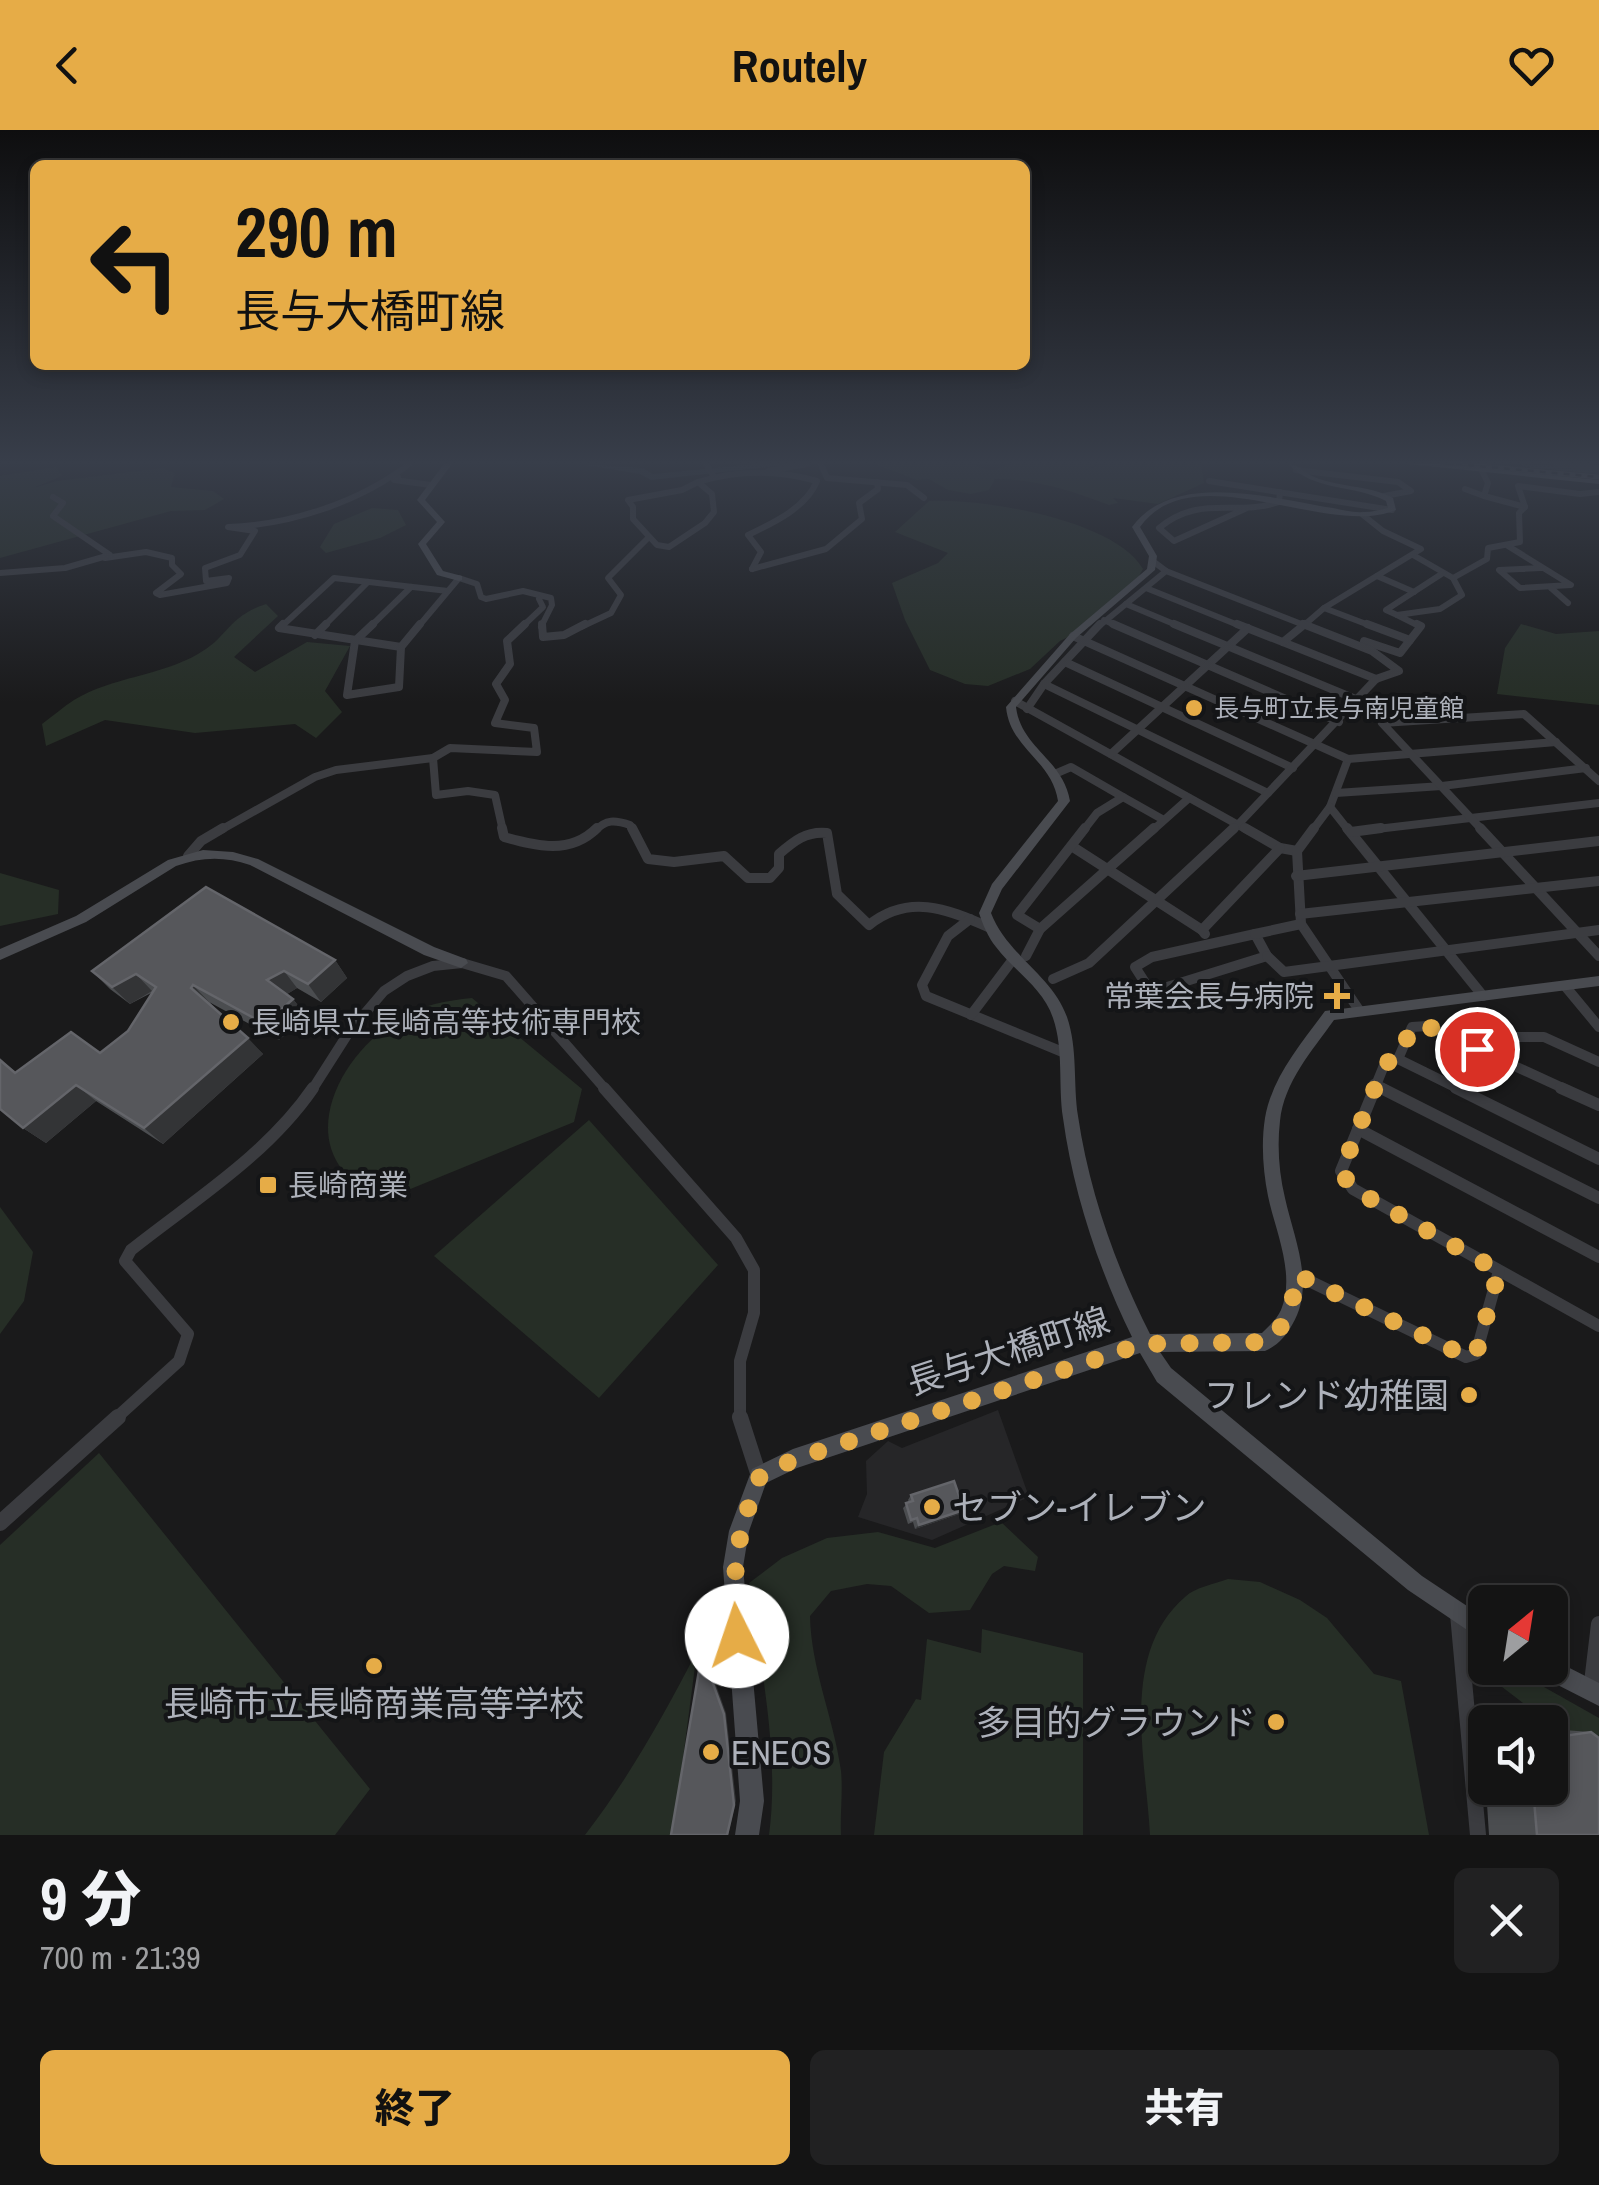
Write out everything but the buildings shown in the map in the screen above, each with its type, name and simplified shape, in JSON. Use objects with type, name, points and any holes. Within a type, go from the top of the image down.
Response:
[{"type":"street","points":[[101,544],[110,555],[105,558]]},
{"type":"street","points":[[0,573],[64,568],[146,552],[172,558],[172,565],[180,574],[158,588],[156,593],[160,595],[221,585],[228,578],[206,582],[206,568],[240,556],[247,544]]},
{"type":"street","points":[[422,544],[440,573],[477,584],[481,597],[523,590],[538,598],[551,598],[552,604],[542,618],[543,638],[560,639],[598,615],[611,613],[620,595],[608,578],[642,544]]},
{"type":"street","points":[[755,544],[761,552],[752,569],[772,568],[784,559],[815,555],[834,544]]},
{"type":"street","points":[[1053,979],[1089,963],[1238,825],[1376,679],[1399,671],[1372,651],[1160,566],[1146,544]]},
{"type":"street","points":[[1283,642],[1324,608],[1420,549],[1408,544]]},
{"type":"street","points":[[1453,578],[1487,559],[1488,548],[1515,544]]},
{"type":"street","points":[[1507,546],[1571,585],[1520,588],[1499,570],[1541,568]]},
{"type":"street","points":[[1397,615],[1431,613],[1452,606],[1462,595],[1453,578],[1413,555]]},
{"type":"street","points":[[988,927],[985,913],[989,898],[1064,802],[1057,772],[1012,723],[1010,713],[1065,662],[1079,638],[1146,588],[1160,566]]},
{"type":"street","points":[[1021,705],[1079,638],[1160,566]]},
{"type":"street","points":[[1306,624],[1400,653],[1421,626],[1386,610],[1443,572]]},
{"type":"street","points":[[1377,576],[1414,592]]},
{"type":"street","points":[[410,587],[355,641],[348,695],[398,687],[401,647],[458,578]]},
{"type":"street","points":[[401,647],[279,628],[331,580],[448,591]]},
{"type":"street","points":[[314,635],[368,582]]},
{"type":"street","points":[[1550,587],[1568,603]]},
{"type":"street","points":[[1146,588],[1376,679]]},
{"type":"street","points":[[0,956],[81,919],[188,856],[201,841],[315,777],[336,770],[433,758],[450,748],[537,752],[534,728],[495,723],[505,700],[496,684],[510,664],[507,641],[543,607],[538,598]]},
{"type":"street","points":[[1126,604],[1358,700]]},
{"type":"street","points":[[1324,608],[1410,640]]},
{"type":"street","points":[[1104,620],[1339,722]]},
{"type":"street","points":[[1110,754],[1248,628]]},
{"type":"street","points":[[1079,638],[1348,759],[1556,742]]},
{"type":"street","points":[[1065,662],[1293,768]]},
{"type":"street","points":[[1044,684],[1268,793]]},
{"type":"street","points":[[1021,705],[1280,848],[1297,851]]},
{"type":"street","points":[[1599,781],[1524,714],[1382,723],[1599,956]]},
{"type":"street","points":[[433,758],[436,795],[468,790],[495,795],[504,836],[534,846],[573,848],[591,838],[603,822],[616,820],[630,825],[648,860],[674,862],[724,856],[748,878],[770,878],[779,868],[779,854],[798,837],[811,830],[828,832],[833,886],[842,906],[870,926],[888,911],[924,902],[988,927],[1020,956],[1059,1014],[1079,1165],[1142,1344],[1164,1374],[1204,1409],[1468,1620]]},
{"type":"street","points":[[1348,759],[1330,806],[1297,851],[1296,876],[1300,918],[1360,1010]]},
{"type":"street","points":[[1057,772],[1071,767],[1162,819]]},
{"type":"street","points":[[1336,792],[1442,786],[1586,768]]},
{"type":"street","points":[[1040,929],[1017,915],[1097,813],[1123,797]]},
{"type":"street","points":[[971,1014],[1040,929],[1189,798]]},
{"type":"street","points":[[1351,832],[1599,803]]},
{"type":"street","points":[[1330,806],[1483,996]]},
{"type":"street","points":[[1296,876],[1599,841]]},
{"type":"street","points":[[1073,847],[1156,899],[1213,941]]},
{"type":"street","points":[[1202,930],[1280,848]]},
{"type":"street","points":[[188,856],[225,853],[254,862],[429,951],[461,962],[486,965],[506,976],[736,1238],[754,1270],[754,1313],[740,1361],[740,1422],[760,1476],[739,1532],[733,1567],[752,1801],[747,1835]]},
{"type":"street","points":[[1267,956],[1151,992],[1135,967],[1152,957],[1255,934],[1300,918],[1599,881]]},
{"type":"street","points":[[970,919],[948,936],[922,986],[926,996],[1065,1053]]},
{"type":"street","points":[[1255,934],[1267,956],[1284,972],[1599,930]]},
{"type":"street","points":[[0,1523],[179,1361],[188,1334],[125,1261],[131,1250],[289,1120],[377,994],[400,976],[461,962]]},
{"type":"street","name":"長与大橋町線","points":[[760,1476],[793,1460],[1142,1344],[1265,1342],[1280,1331],[1291,1312],[1297,1275],[1276,1195],[1273,1116],[1284,1081],[1330,1016],[1599,981]]},
{"type":"street","points":[[1565,986],[1599,1026]]},
{"type":"street","points":[[1398,1059],[1412,1027],[1427,1026],[1599,1105]]},
{"type":"street","points":[[1502,1060],[1508,1037],[1544,1037],[1599,1062]]},
{"type":"street","points":[[1599,1159],[1398,1059],[1385,1063],[1374,1084],[1341,1172],[1353,1189],[1599,1326]]},
{"type":"street","points":[[1374,1084],[1599,1198]]},
{"type":"street","points":[[1358,1129],[1599,1257]]},
{"type":"street","points":[[1297,1275],[1466,1356],[1476,1354],[1499,1271]]},
{"type":"street","points":[[1458,1614],[1478,1835]]},
{"type":"street","points":[[1568,1679],[1595,1693],[1599,1624]]},
{"type":"shaded area","points":[[0,544],[53,544],[0,558]]},
{"type":"shaded area","points":[[322,544],[360,544],[326,553],[320,547]]},
{"type":"shaded area","points":[[924,544],[1115,544],[1143,569],[1135,583],[1090,626],[1060,641],[1030,669],[988,686],[965,684],[930,670],[892,583],[938,563],[948,553]]},
{"type":"shaded area","points":[[266,604],[278,616],[234,657],[255,672],[307,642],[350,646],[325,691],[342,712],[316,738],[295,724],[195,733],[105,720],[46,746],[42,724],[74,700],[104,686],[183,661],[208,648],[243,615]]},
{"type":"shaded area","points":[[1521,624],[1556,634],[1599,631],[1599,705],[1497,694],[1505,648]]},
{"type":"shaded area","points":[[0,873],[59,890],[58,914],[0,926]]},
{"type":"shaded area","points":[[472,998],[582,1089],[574,1122],[386,1199],[357,1184],[338,1164],[329,1141],[329,1116],[336,1090],[350,1066],[368,1043],[410,1013],[430,1005]]},
{"type":"shaded area","points":[[589,1120],[718,1265],[599,1398],[434,1256]]},
{"type":"shaded area","points":[[0,1207],[33,1252],[24,1301],[0,1334]]},
{"type":"shaded area","points":[[998,1410],[1029,1497],[932,1540],[858,1517],[867,1494],[866,1461],[888,1441],[902,1448]]},
{"type":"shaded area","points":[[99,1453],[370,1789],[335,1835],[0,1835],[0,1545]]},
{"type":"shaded area","points":[[1001,1522],[1038,1557],[1035,1571],[1004,1566],[992,1574],[970,1610],[929,1613],[891,1586],[867,1584],[831,1591],[810,1616],[814,1655],[841,1771],[841,1835],[769,1835],[770,1741],[749,1583],[782,1558],[827,1538],[878,1532],[935,1548]]},
{"type":"shaded area","name":"多目的グラウンド","points":[[1228,1579],[1260,1582],[1300,1600],[1327,1618],[1374,1674],[1401,1681],[1429,1835],[1150,1835],[1141,1709],[1151,1647],[1164,1620],[1185,1597]]},
{"type":"shaded area","points":[[982,1629],[1083,1653],[1083,1835],[874,1835],[884,1752],[916,1699],[921,1700],[927,1639],[981,1653]]},
{"type":"shaded area","points":[[697,1651],[673,1835],[585,1835],[645,1746]]},
{"type":"shaded area","points":[[1499,1685],[1540,1685],[1599,1718],[1599,1761],[1568,1737],[1568,1705],[1526,1705]]},
{"type":"place","name":"長与町立長与南児童館","points":[[1194,708]]},
{"type":"place","name":"常葉会長与病院","points":[[1337,996]]},
{"type":"place","name":"長崎県立長崎高等技術専門校","points":[[231,1022]]},
{"type":"place","name":"長崎商業","points":[[268,1185]]},
{"type":"place","name":"フレンド幼稚園","points":[[1469,1395]]},
{"type":"place","name":"セブン-イレブン","points":[[932,1507]]},
{"type":"place","name":"長崎市立長崎商業高等学校","points":[[374,1666]]},
{"type":"place","name":"多目的グラウンド","points":[[1276,1722]]},
{"type":"place","name":"ENEOS","points":[[711,1752]]},
{"type":"route","points":[[737,1636],[733,1567],[739,1532],[760,1476],[793,1460],[1142,1344],[1265,1342],[1280,1331],[1291,1312],[1297,1275],[1466,1356],[1476,1354],[1499,1271],[1353,1189],[1341,1172],[1374,1084],[1385,1063],[1398,1059],[1412,1027],[1427,1026],[1477,1049]]}]
